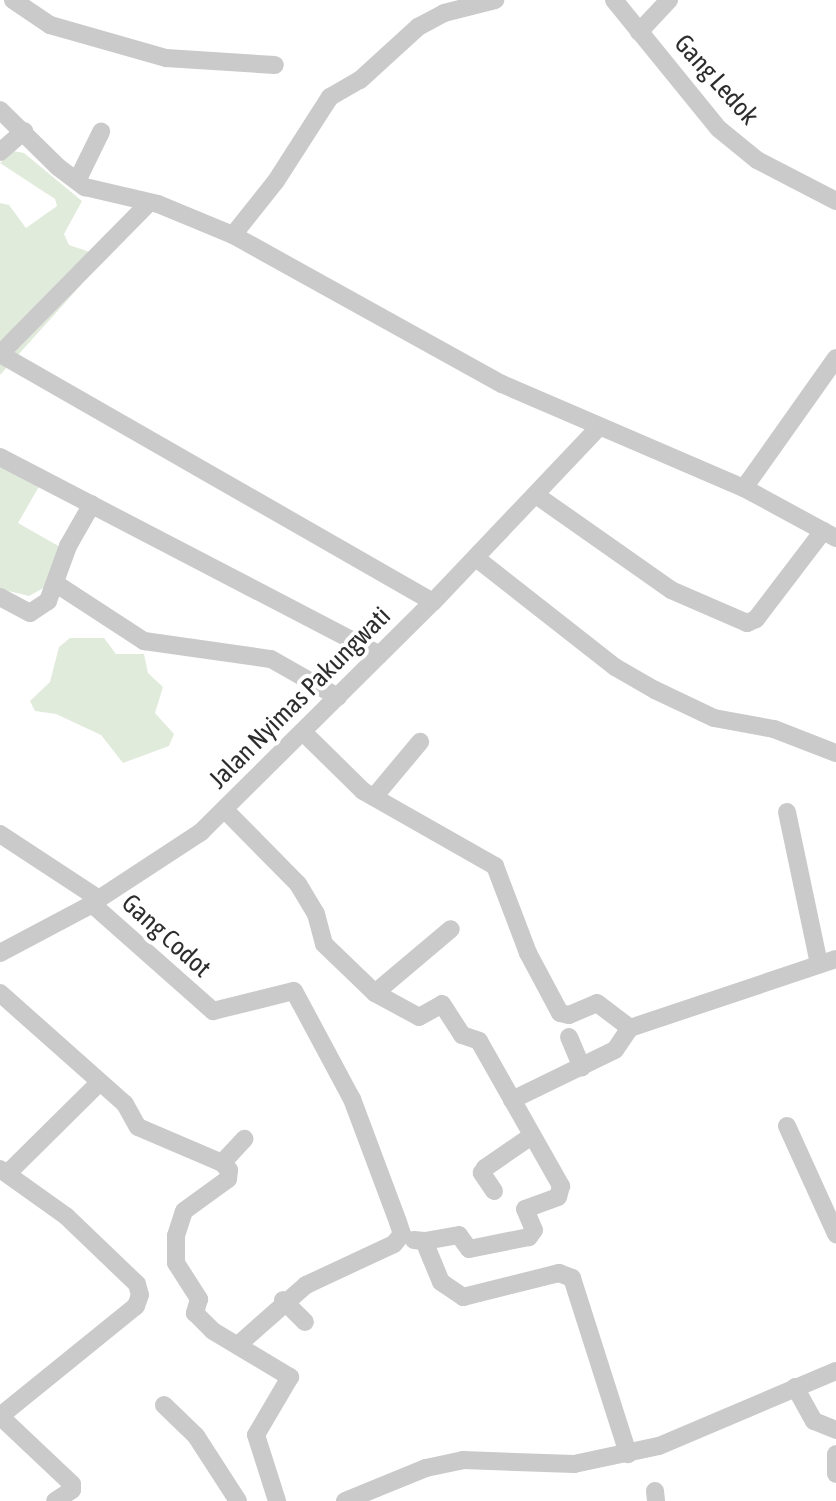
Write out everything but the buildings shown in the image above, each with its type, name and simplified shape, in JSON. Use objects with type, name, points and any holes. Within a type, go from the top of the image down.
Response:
[{"type":"street","points":[[13,0],[50,25],[166,58],[275,65]]},
{"type":"street","points":[[233,235],[276,181],[330,97],[360,80],[418,27],[444,13],[495,0]]},
{"type":"street","name":"Gang Ledok","points":[[614,0],[719,129],[757,160],[836,201]]},
{"type":"street","points":[[639,32],[669,0]]},
{"type":"street","points":[[0,110],[77,181],[100,193],[149,203],[233,235],[502,384],[597,429],[744,488],[830,535],[772,600],[747,623],[671,590],[536,495]]},
{"type":"street","points":[[0,152],[24,131]]},
{"type":"street","points":[[77,181],[101,132]]},
{"type":"street","points":[[149,203],[0,354],[433,602]]},
{"type":"street","points":[[744,488],[836,358]]},
{"type":"street","name":"Jalan Nyimas Pakungwati","points":[[0,953],[96,902],[225,810],[476,558],[597,429]]},
{"type":"street","points":[[0,457],[380,655]]},
{"type":"street","points":[[0,597],[30,613],[48,601],[58,585],[68,546],[92,504]]},
{"type":"street","points":[[476,558],[615,667],[655,690],[714,718],[774,729],[836,753]]},
{"type":"street","points":[[58,585],[144,641],[180,642],[271,659],[338,697]]},
{"type":"street","points":[[303,732],[374,797],[495,866],[528,953],[560,1013],[569,1015],[597,1003],[630,1028]]},
{"type":"street","points":[[374,797],[420,742]]},
{"type":"street","points":[[225,810],[298,884],[316,914],[324,944],[375,993],[419,1017],[444,1006],[462,1035],[479,1041],[563,1192],[525,1209],[534,1234],[469,1249],[459,1235],[424,1241],[400,1240],[283,1300],[238,1345]]},
{"type":"street","points":[[512,1100],[615,1050],[630,1028],[828,962],[787,812]]},
{"type":"street","name":"Gang Codot","points":[[0,834],[96,902],[205,1006],[222,1009],[294,991],[352,1099],[400,1240]]},
{"type":"street","points":[[375,993],[451,929]]},
{"type":"street","points":[[0,993],[73,1054],[98,1084],[125,1104],[138,1127],[222,1163],[229,1170],[228,1179],[184,1211],[174,1248],[181,1275],[199,1299],[195,1313],[219,1336],[290,1377],[256,1435],[277,1501]]},
{"type":"street","points":[[569,1037],[582,1067]]},
{"type":"street","points":[[55,1501],[72,1490],[72,1484],[0,1416],[136,1306],[140,1295],[137,1284],[66,1216],[4,1171],[98,1084]]},
{"type":"street","points":[[787,1126],[836,1234]]},
{"type":"street","points":[[494,1191],[485,1168],[530,1137]]},
{"type":"street","points":[[222,1163],[244,1139]]},
{"type":"street","points":[[424,1241],[441,1282],[463,1297],[559,1273],[572,1278],[628,1454]]},
{"type":"street","points":[[283,1300],[305,1322]]},
{"type":"street","points":[[345,1501],[379,1484],[463,1460],[574,1464],[659,1446],[836,1371]]},
{"type":"street","points":[[795,1387],[814,1421],[836,1430]]},
{"type":"street","points":[[164,1405],[200,1442],[238,1501]]},
{"type":"street","points":[[836,1454],[836,1474]]},
{"type":"green space","points":[[13,151],[24,153],[82,201],[64,234],[69,245],[93,253],[81,285],[0,375],[0,203],[9,205],[26,228],[57,206],[55,199],[0,163]]},
{"type":"green space","points":[[0,463],[41,483],[18,523],[62,548],[49,585],[29,596],[0,589]]},
{"type":"green space","points":[[70,638],[104,638],[116,654],[144,654],[148,673],[163,687],[155,713],[174,734],[169,746],[123,763],[101,735],[56,714],[35,711],[30,701],[50,682],[59,647]]}]
